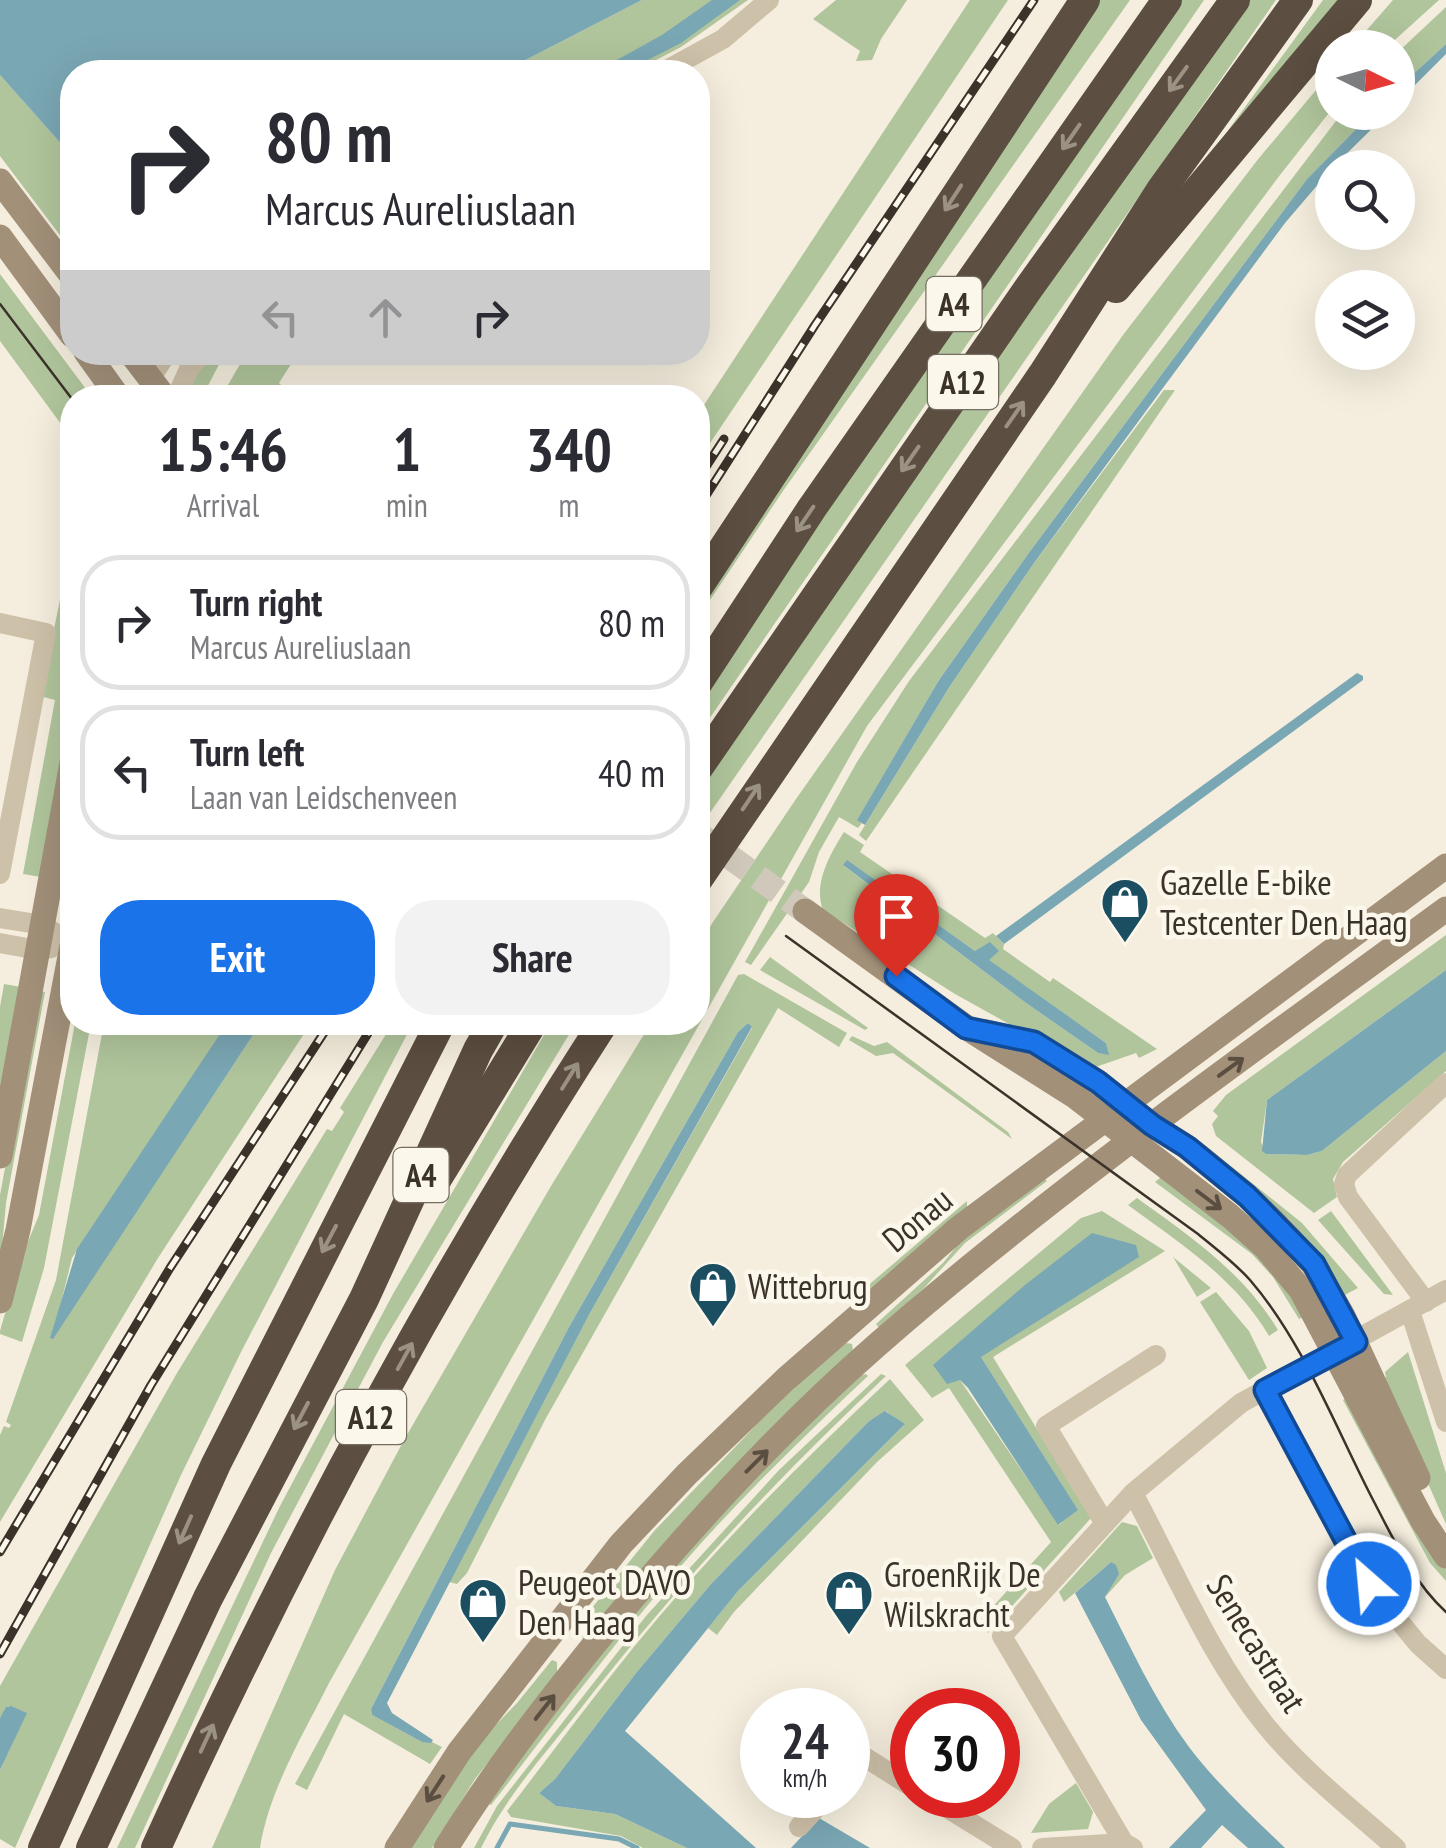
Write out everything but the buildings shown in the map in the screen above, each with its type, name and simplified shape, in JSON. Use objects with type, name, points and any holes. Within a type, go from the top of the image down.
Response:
[{"type":"highway","points":[[710,570],[1084,0]]},
{"type":"highway","name":"A4","points":[[710,653],[1168,0]]},
{"type":"highway","name":"A12","points":[[710,751],[1028,289],[1235,0]]},
{"type":"highway","name":"A12","points":[[710,860],[1043,374],[1161,190],[1298,0]]},
{"type":"highway","name":"A12","points":[[1043,374],[1357,0]]},
{"type":"highway","name":"A4","points":[[710,663],[743,610]]},
{"type":"highway","points":[[47,1839],[216,1464],[435,1035]]},
{"type":"highway","name":"A4","points":[[375,1153],[448,1035]]},
{"type":"highway","name":"A4","points":[[364,1299],[488,1035]]},
{"type":"highway","name":"A12","points":[[93,1845],[208,1598],[364,1299],[525,1035]]},
{"type":"highway","name":"A12","points":[[156,1848],[256,1636],[354,1448],[468,1244],[596,1035]]},
{"type":"main road","points":[[0,180],[60,260]]},
{"type":"main road","points":[[0,238],[60,319]]},
{"type":"main road","points":[[0,1156],[60,829]]},
{"type":"main road","name":"Donau","points":[[397,1848],[460,1752],[622,1544],[687,1474],[786,1379],[958,1228],[1446,866]]},
{"type":"main road","name":"Donau","points":[[446,1848],[486,1784],[657,1568],[719,1499],[876,1346],[1142,1133],[1446,909]]},
{"type":"main road","points":[[805,911],[966,1028],[1076,1096],[1117,1112],[1142,1133],[1187,1147],[1247,1196],[1290,1239],[1314,1264],[1423,1521],[1446,1556]]},
{"type":"main road","points":[[0,1301],[18,1230],[60,1008]]},
{"type":"main road","points":[[1346,1347],[1446,1534]]},
{"type":"street","points":[[685,60],[723,40],[769,0]]},
{"type":"street","points":[[0,623],[46,633],[0,874]]},
{"type":"street","points":[[0,918],[40,938],[60,942]]},
{"type":"street","points":[[0,942],[40,938]]},
{"type":"street","points":[[1446,1084],[1347,1174],[1344,1184],[1418,1306],[1446,1422]]},
{"type":"street","points":[[1042,1848],[1129,1845],[1002,1636],[1133,1493],[1241,1404],[1446,1290]]},
{"type":"street","points":[[1104,1522],[1046,1426],[1156,1356]]},
{"type":"street","points":[[1265,1390],[1369,1584],[1418,1644],[1446,1668]]},
{"type":"street","name":"Senecastraat","points":[[1133,1493],[1218,1656],[1251,1706],[1294,1758],[1396,1848]]},
{"type":"street","points":[[799,1827],[807,1818]]},
{"type":"street","points":[[963,1818],[1012,1848]]},
{"type":"green space","points":[[642,0],[748,0],[656,60],[525,60]]},
{"type":"green space","points":[[836,0],[907,0],[872,60],[856,61],[860,51],[813,19]]},
{"type":"green space","points":[[970,0],[1008,0],[710,443],[710,396]]},
{"type":"green space","points":[[1091,0],[1130,0],[710,600],[710,584]]},
{"type":"green space","points":[[1181,0],[1204,0],[710,718],[710,688],[839,489]]},
{"type":"green space","points":[[1246,0],[1276,0],[710,813],[710,773],[957,411]]},
{"type":"green space","points":[[1323,0],[1342,0],[1315,30],[1213,151]]},
{"type":"green space","points":[[1393,0],[1439,0],[1406,30],[1367,30]]},
{"type":"green space","points":[[1446,7],[1446,44],[1415,72],[1415,36]]},
{"type":"green space","points":[[0,75],[60,142],[60,235],[0,156]]},
{"type":"green space","points":[[1315,91],[1315,130],[867,726],[710,1005],[713,922],[1123,335]]},
{"type":"green space","points":[[1329,130],[1355,130],[1336,150],[1315,150],[1315,171],[1028,554],[939,680],[858,819],[862,823],[858,828],[839,817],[819,852],[809,882],[751,965],[745,962],[857,762],[909,681]]},
{"type":"green space","points":[[0,274],[60,354],[60,365],[68,365],[83,385],[60,385],[60,423],[0,341]]},
{"type":"green space","points":[[202,365],[219,365],[208,385],[189,385]]},
{"type":"green space","points":[[239,365],[290,365],[281,385],[228,385]]},
{"type":"green space","points":[[1164,390],[1175,390],[866,841],[859,835],[950,686],[1034,563]]},
{"type":"green space","points":[[60,600],[60,774],[41,877],[23,874],[55,700],[40,696]]},
{"type":"green space","points":[[844,832],[864,845],[860,852],[985,938],[993,933],[1004,944],[1003,949],[1157,1049],[1139,1058],[1136,1053],[1090,1069],[955,994],[823,910],[822,880]],"holes":[[[847,861],[1106,1043],[1108,1054],[1098,1053],[1026,1003],[844,866]]]},
{"type":"green space","points":[[1446,935],[1446,970],[1267,1100],[1261,1142],[1266,1154],[1307,1155],[1322,1151],[1446,1051],[1446,1071],[1343,1162],[1333,1179],[1337,1197],[1314,1213],[1216,1136],[1212,1124],[1218,1116],[1213,1111],[1226,1095]]},
{"type":"green space","points":[[770,957],[868,1028],[865,1030],[760,970]]},
{"type":"green space","points":[[744,974],[847,1033],[839,1047],[778,1008],[546,1418],[467,1573],[457,1584],[449,1582],[590,1313],[752,1028],[748,1023],[738,1032],[569,1327],[371,1709],[372,1715],[422,1742],[442,1747],[430,1764],[344,1714],[307,1790],[295,1784],[705,1035],[710,1035],[710,1026],[738,975]]},
{"type":"green space","points":[[4,984],[21,987],[0,1100],[0,1007]]},
{"type":"green space","points":[[38,991],[45,992],[6,1203],[0,1269],[0,1195]]},
{"type":"green space","points":[[73,1035],[89,1035],[44,1268],[22,1342],[0,1331],[20,1261],[39,1215]]},
{"type":"green space","points":[[102,1035],[220,1035],[72,1258],[52,1339],[253,1035],[303,1035],[158,1258],[0,1522],[0,1435],[4,1426],[11,1425],[6,1422],[56,1280]]},
{"type":"green space","points":[[386,1035],[407,1035],[181,1475],[15,1848],[0,1839],[0,1770],[26,1713],[8,1706],[0,1718],[0,1686],[177,1373],[327,1129],[332,1131],[344,1112],[340,1108]]},
{"type":"green space","points":[[544,1035],[569,1035],[383,1342],[271,1553],[135,1848],[117,1848],[280,1506],[393,1294]]},
{"type":"green space","points":[[644,1035],[693,1035],[329,1683],[279,1784],[260,1848],[212,1848],[335,1570],[404,1440]]},
{"type":"green space","points":[[852,1036],[874,1046],[887,1042],[1008,1132],[1012,1139],[893,1053],[876,1056],[849,1040]]},
{"type":"green space","points":[[1201,1142],[1302,1223],[1358,1288],[1341,1297],[1309,1243],[1289,1219]]},
{"type":"green space","points":[[1165,1174],[1234,1225],[1310,1314],[1299,1319],[1273,1277],[1252,1254],[1155,1182]]},
{"type":"green space","points":[[1043,1177],[1047,1181],[965,1243],[880,1329],[876,1324],[943,1263],[967,1233]]},
{"type":"green space","points":[[1137,1198],[1232,1273],[1278,1330],[1269,1336],[1223,1279],[1128,1205]]},
{"type":"green space","points":[[967,1201],[967,1209],[854,1305],[851,1300]]},
{"type":"green space","points":[[1102,1211],[1165,1251],[993,1357],[1091,1518],[988,1633],[980,1621],[1051,1542],[949,1388],[932,1398],[905,1365],[1081,1218]],"holes":[[[1092,1233],[981,1357],[1077,1509],[1059,1525],[960,1380]]]},
{"type":"green space","points":[[1331,1211],[1393,1295],[1384,1294],[1318,1220]]},
{"type":"green space","points":[[1173,1257],[1211,1288],[1197,1297]]},
{"type":"green space","points":[[1216,1292],[1249,1331],[1267,1368],[1249,1380],[1200,1302]]},
{"type":"green space","points":[[852,1344],[853,1350],[585,1637],[576,1639],[574,1630],[655,1530],[764,1417],[838,1347]]},
{"type":"green space","points":[[1408,1352],[1446,1473],[1446,1524],[1382,1380],[1385,1372]]},
{"type":"green space","points":[[866,1374],[703,1541],[608,1654],[491,1805],[486,1802],[660,1580],[791,1438]]},
{"type":"green space","points":[[881,1374],[886,1376],[764,1497],[650,1623],[525,1778],[481,1848],[474,1848],[497,1806],[646,1616],[779,1470]]},
{"type":"green space","points":[[890,1379],[924,1420],[877,1462],[734,1612],[717,1635],[708,1628],[738,1591],[904,1425],[886,1411],[869,1421],[711,1584],[555,1779],[539,1793],[556,1806],[615,1814],[687,1848],[643,1848],[621,1836],[511,1817],[507,1811],[693,1577],[822,1443]]},
{"type":"green space","points":[[1352,1394],[1446,1569],[1446,1581],[1430,1563],[1343,1400]]},
{"type":"green space","points":[[1122,1522],[1137,1526],[1153,1558],[1125,1575],[1105,1597],[1111,1562],[1064,1602],[1059,1592]]},
{"type":"green space","points":[[552,1660],[557,1662],[557,1676],[475,1779],[432,1848],[407,1848],[460,1762]]},
{"type":"green space","points":[[1076,1783],[1093,1812],[1088,1829],[1031,1833],[1049,1804]]},
{"type":"water","points":[[0,0],[642,0],[525,60],[60,60],[60,142],[0,75]]},
{"type":"water","points":[[712,0],[740,0],[681,43],[648,60],[617,60]]},
{"type":"water","points":[[1446,44],[1446,54],[1415,85],[1415,72]]},
{"type":"water","points":[[1355,130],[1371,130],[1350,150],[1336,150]]},
{"type":"water","points":[[1315,171],[1315,188],[1034,563],[950,686],[865,825],[857,820],[939,680]]},
{"type":"water","points":[[1357,673],[1363,680],[1004,944],[996,936]]},
{"type":"water","points":[[847,860],[975,951],[990,942],[999,951],[989,960],[1106,1043],[1109,1055],[1098,1053],[1026,1003],[843,865]]},
{"type":"water","points":[[1446,970],[1446,1051],[1322,1151],[1307,1155],[1262,1151],[1267,1100]]},
{"type":"water","points":[[748,1023],[752,1027],[590,1313],[387,1703],[392,1713],[433,1740],[422,1742],[372,1715],[371,1709],[569,1327],[738,1032]]},
{"type":"water","points":[[219,1035],[253,1035],[53,1339],[50,1338],[77,1249]]},
{"type":"water","points":[[1092,1233],[1136,1245],[1139,1257],[981,1357],[1078,1510],[1058,1525],[968,1388],[960,1380],[947,1384],[933,1365]]},
{"type":"water","points":[[885,1411],[905,1424],[738,1591],[625,1731],[756,1848],[687,1848],[615,1814],[556,1806],[539,1793],[555,1779],[711,1584],[869,1421]]},
{"type":"water","points":[[1111,1562],[1119,1574],[1105,1597],[1165,1711],[1211,1774],[1285,1848],[1248,1848],[1222,1825],[1201,1848],[1169,1848],[1206,1810],[1141,1720],[1075,1593]]},
{"type":"water","points":[[6,1707],[27,1713],[0,1770],[0,1718]]},
{"type":"water","points":[[819,1818],[870,1848],[791,1848]]},
{"type":"waterway","points":[[497,1848],[510,1824],[619,1839],[637,1848]]},
{"type":"tunnel","points":[[710,843],[805,911]]},
{"type":"tram line","points":[[0,304],[61,385]]},
{"type":"tram line","points":[[786,936],[1198,1234],[1244,1274],[1286,1329],[1404,1557],[1446,1612]]},
{"type":"railway","points":[[710,489],[815,325],[1034,0]]},
{"type":"railway","points":[[710,461],[724,439]]},
{"type":"railway","points":[[0,1552],[170,1268],[322,1035]]},
{"type":"railway","points":[[0,1654],[151,1385],[367,1035]]},
{"type":"place","name":"Gazelle E-bike Testcenter Den Haag","points":[[1125,944]]},
{"type":"place","name":"Wittebrug","points":[[713,1328]]},
{"type":"place","name":"GroenRijk De Wilskracht","points":[[849,1636]]},
{"type":"place","name":"Peugeot DAVO Den Haag","points":[[483,1644]]},
{"type":"route","points":[[896,976],[966,1028],[1034,1042],[1098,1082],[1247,1196],[1314,1264],[1356,1342],[1265,1390],[1369,1584]]}]
